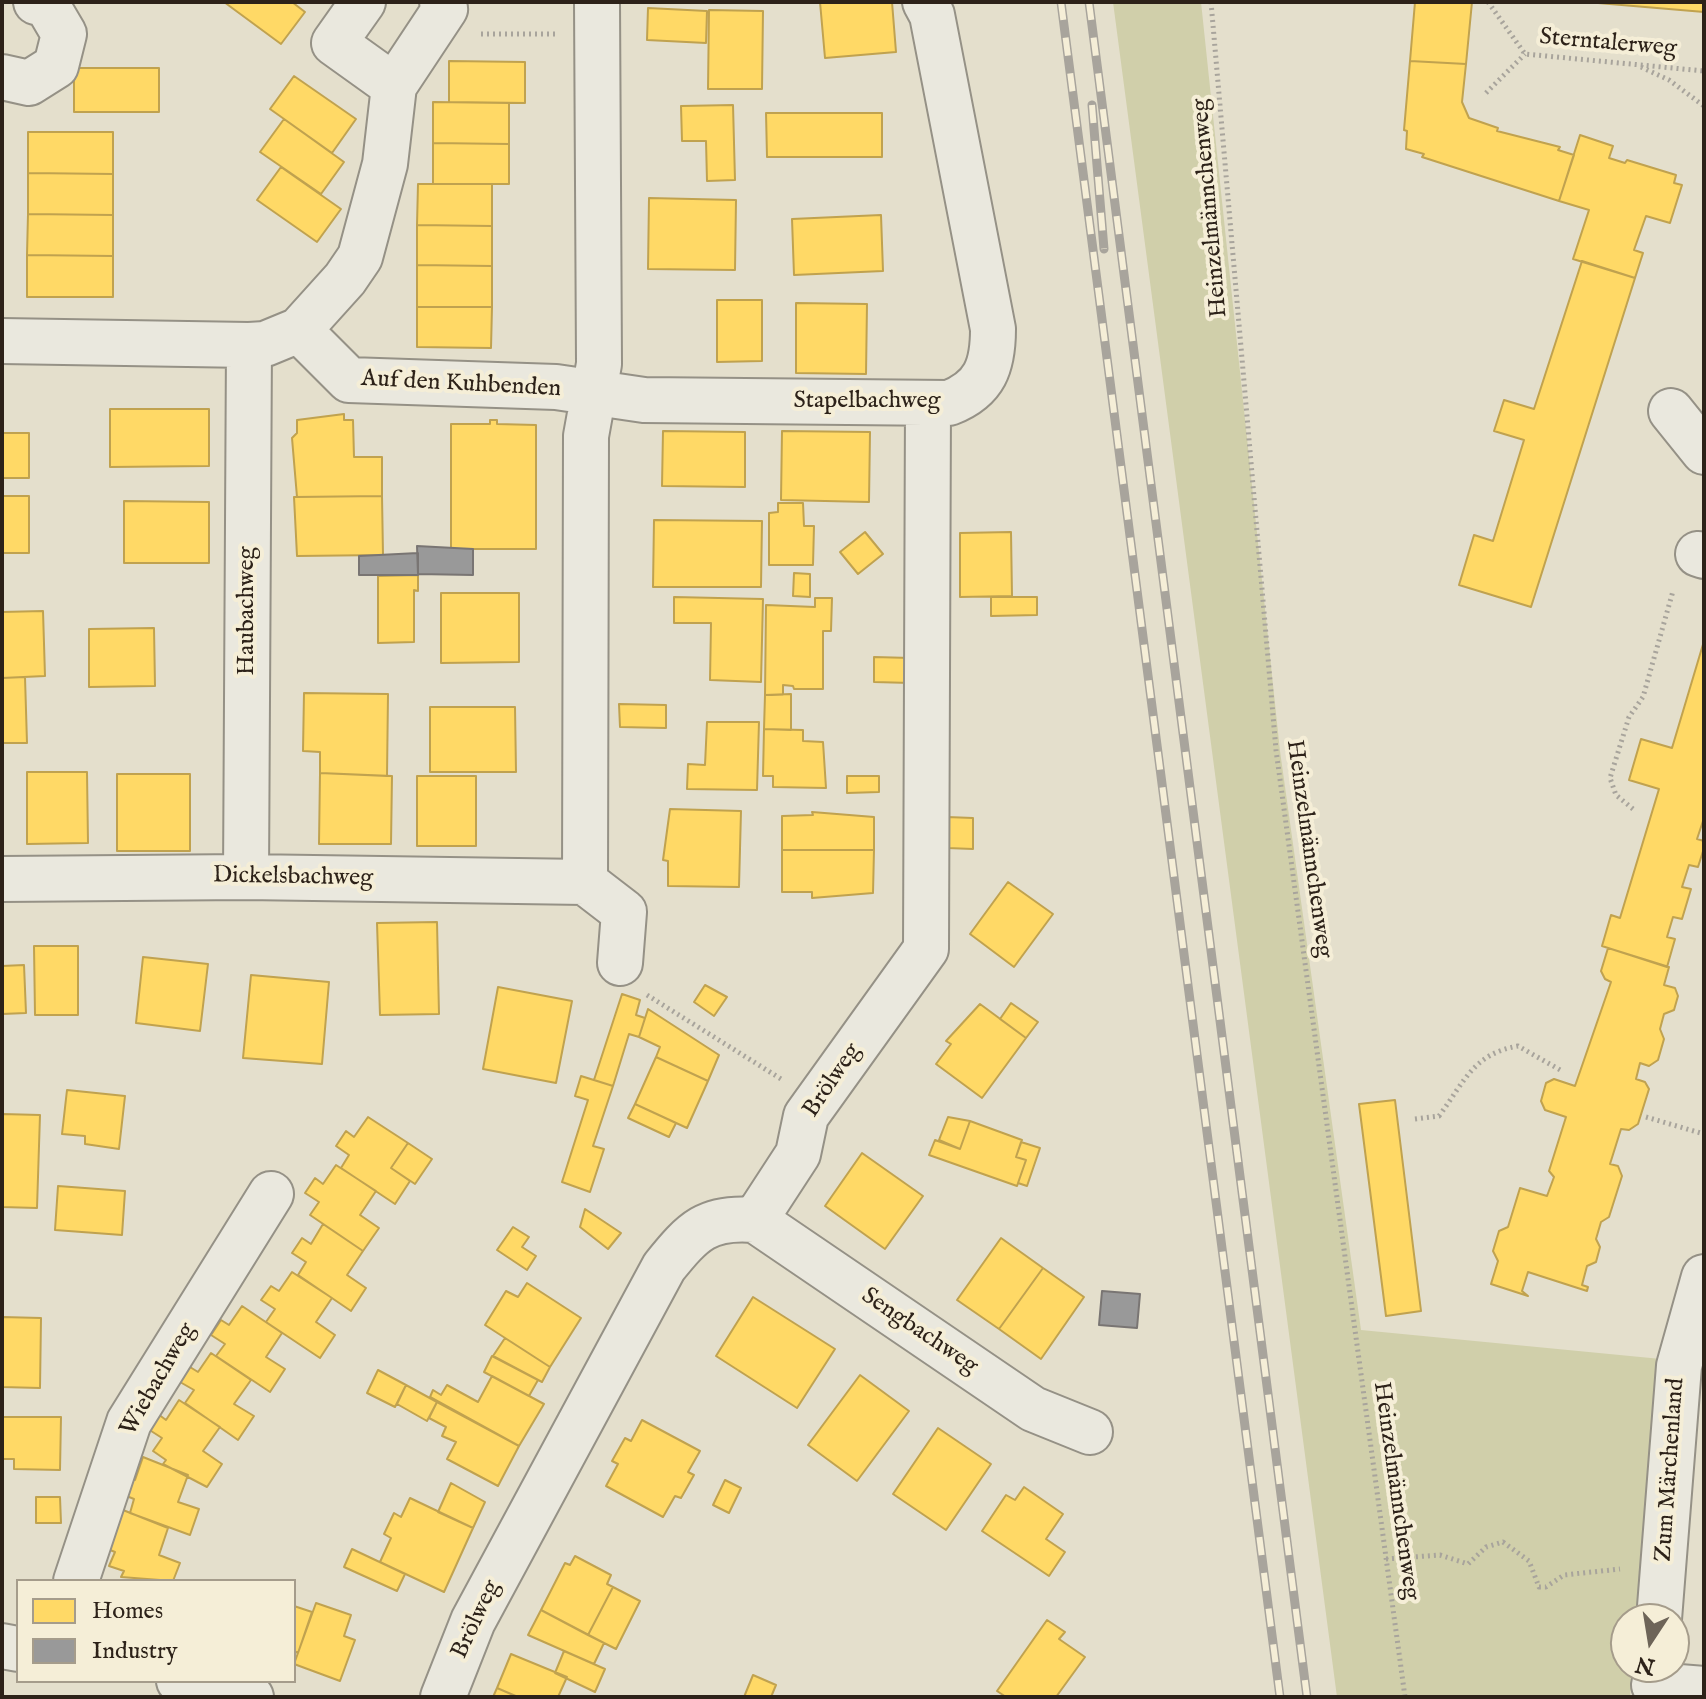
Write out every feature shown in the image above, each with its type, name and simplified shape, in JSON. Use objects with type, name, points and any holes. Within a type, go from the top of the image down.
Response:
[{"type":"street","points":[[2,77],[29,83],[56,66],[64,34],[47,5],[36,2]]},
{"type":"street","points":[[363,2],[334,43],[394,86]]},
{"type":"street","name":"Stapelbachweg","points":[[596,395],[644,400],[949,403],[967,396],[986,376],[993,353],[993,329],[932,15],[925,2]]},
{"type":"street","points":[[2,341],[249,345],[265,344],[299,330],[345,279],[360,257],[385,164],[394,86],[438,15]]},
{"type":"street","points":[[597,18],[599,364],[596,395],[586,436],[585,882],[624,912],[620,963]]},
{"type":"street","name":"Auf den Kuhbenden","points":[[299,330],[349,380],[556,387],[596,395]]},
{"type":"street","name":"Haubachweg","points":[[246,877],[249,345]]},
{"type":"street","name":"Brölweg","points":[[443,1697],[473,1621],[664,1267],[688,1238],[715,1220],[755,1220],[798,1154],[806,1116],[926,949],[928,403]]},
{"type":"street","points":[[1671,411],[1704,452]]},
{"type":"street","name":"Dickelsbachweg","points":[[2,879],[246,877],[585,882]]},
{"type":"street","name":"Wiebachweg","points":[[77,1579],[129,1422],[271,1194]]},
{"type":"street","name":"Sengbachweg","points":[[755,1220],[1033,1409],[1090,1432]]},
{"type":"street","name":"Zum Märchenland","points":[[1660,1603],[1679,1366],[1704,1277]]},
{"type":"street","points":[[188,1683],[251,1697]]},
{"type":"street","points":[[1654,1683],[1704,1689]]},
{"type":"path","name":"Heinzelmännchenweg","points":[[1211,2],[1276,750],[1405,1697]]},
{"type":"path","name":"Sterntalerweg","points":[[1488,2],[1525,54],[1704,71]]},
{"type":"path","points":[[438,15],[470,35],[597,18]]},
{"type":"path","points":[[1486,93],[1525,54]]},
{"type":"path","points":[[1636,65],[1669,80],[1704,106]]},
{"type":"path","points":[[1633,809],[1616,795],[1610,778],[1629,717],[1643,697],[1693,564]]},
{"type":"path","points":[[620,963],[633,986],[815,1102]]},
{"type":"path","points":[[1415,1119],[1439,1116],[1484,1055],[1498,1049],[1518,1046],[1562,1071]]},
{"type":"path","points":[[1646,1117],[1704,1134]]},
{"type":"path","points":[[1386,1559],[1440,1555],[1468,1564],[1486,1547],[1503,1542],[1529,1561],[1539,1587],[1546,1587],[1564,1575],[1603,1568],[1663,1572]]},
{"type":"green space","points":[[1113,2],[1201,2],[1280,751],[1361,1330],[1661,1359],[1638,1603],[1610,1603],[1610,1683],[1631,1683],[1630,1697],[1337,1697]]},
{"type":"building: Homes","points":[[224,2],[292,2],[305,12],[281,44]]},
{"type":"building: Homes","points":[[820,2],[892,2],[896,52],[825,58]]},
{"type":"building: Homes","points":[[1415,2],[1472,2],[1466,64],[1410,61]]},
{"type":"building: Homes","points":[[1598,2],[1704,2],[1704,12],[1598,3]]},
{"type":"building: Homes","points":[[648,8],[707,11],[706,43],[647,40]]},
{"type":"building: Homes","points":[[709,10],[763,11],[762,89],[708,89]]},
{"type":"building: Homes","points":[[449,61],[525,62],[525,103],[449,102]]},
{"type":"building: Homes","points":[[1410,61],[1466,64],[1462,102],[1469,118],[1498,128],[1497,131],[1560,147],[1558,150],[1574,155],[1559,201],[1422,157],[1424,154],[1406,149],[1407,131],[1404,130]]},
{"type":"building: Homes","points":[[74,68],[159,68],[159,112],[74,112]]},
{"type":"building: Homes","points":[[294,76],[356,119],[332,153],[270,109]]},
{"type":"building: Homes","points":[[433,102],[509,103],[509,144],[433,143]]},
{"type":"building: Homes","points":[[733,105],[735,180],[707,181],[706,141],[682,141],[681,106]]},
{"type":"building: Homes","points":[[766,113],[882,113],[882,157],[767,157]]},
{"type":"building: Homes","points":[[284,119],[344,162],[321,194],[260,152]]},
{"type":"building: Homes","points":[[28,132],[113,132],[113,174],[28,173]]},
{"type":"building: Homes","points":[[1580,135],[1613,146],[1609,158],[1625,163],[1627,160],[1676,175],[1674,183],[1682,185],[1670,223],[1646,216],[1634,250],[1643,253],[1635,278],[1573,259],[1589,210],[1559,201]]},
{"type":"building: Homes","points":[[433,143],[509,144],[509,184],[433,184]]},
{"type":"building: Homes","points":[[281,167],[341,209],[317,242],[257,200]]},
{"type":"building: Homes","points":[[28,173],[113,174],[113,215],[28,214]]},
{"type":"building: Homes","points":[[418,184],[492,184],[492,226],[417,225]]},
{"type":"building: Homes","points":[[649,198],[736,200],[735,270],[648,269]]},
{"type":"building: Homes","points":[[28,214],[113,215],[113,256],[27,255]]},
{"type":"building: Homes","points":[[881,215],[883,271],[794,275],[792,219]]},
{"type":"building: Homes","points":[[417,225],[492,226],[492,266],[417,265]]},
{"type":"building: Homes","points":[[27,255],[113,256],[113,297],[27,297]]},
{"type":"building: Homes","points":[[1582,261],[1635,278],[1531,607],[1459,585],[1474,535],[1493,541],[1524,440],[1494,431],[1504,400],[1534,409]]},
{"type":"building: Homes","points":[[417,265],[492,266],[492,307],[417,307]]},
{"type":"building: Homes","points":[[717,300],[762,300],[762,361],[717,362]]},
{"type":"building: Homes","points":[[796,303],[867,304],[866,374],[796,373]]},
{"type":"building: Homes","points":[[417,307],[492,307],[491,348],[417,347]]},
{"type":"building: Homes","points":[[110,409],[209,409],[209,466],[110,467]]},
{"type":"building: Homes","points":[[344,414],[344,420],[353,420],[354,457],[382,457],[382,496],[297,497],[292,438],[297,433],[297,420]]},
{"type":"building: Homes","points":[[490,420],[497,420],[497,424],[536,425],[536,549],[451,549],[451,424],[490,424]]},
{"type":"building: Homes","points":[[663,431],[745,432],[745,487],[662,486]]},
{"type":"building: Homes","points":[[782,431],[870,432],[869,502],[781,500]]},
{"type":"building: Homes","points":[[2,433],[29,433],[29,478],[2,478]]},
{"type":"building: Homes","points":[[2,496],[29,496],[29,553],[2,553]]},
{"type":"building: Homes","points":[[382,496],[383,555],[297,556],[294,497]]},
{"type":"building: Homes","points":[[124,501],[209,502],[209,563],[124,563]]},
{"type":"building: Homes","points":[[778,503],[803,503],[804,526],[814,526],[813,565],[769,565],[769,513],[778,512]]},
{"type":"building: Homes","points":[[654,520],[762,521],[761,587],[653,587]]},
{"type":"building: Homes","points":[[865,532],[883,554],[858,574],[840,552]]},
{"type":"building: Homes","points":[[1011,532],[1012,596],[960,597],[960,533]]},
{"type":"building: Homes","points":[[794,573],[810,574],[810,597],[793,596]]},
{"type":"building: Homes","points":[[418,575],[418,591],[414,590],[414,642],[378,643],[378,576]]},
{"type":"building: Homes","points":[[441,593],[519,593],[519,662],[441,663]]},
{"type":"building: Homes","points":[[674,597],[763,599],[761,682],[710,680],[711,623],[674,623]]},
{"type":"building: Homes","points":[[991,597],[1037,597],[1037,615],[991,616]]},
{"type":"building: Homes","points":[[815,598],[832,598],[831,631],[823,631],[823,689],[794,689],[793,686],[783,685],[783,695],[765,695],[766,605],[815,607]]},
{"type":"building: Homes","points":[[43,611],[45,676],[2,678],[2,612]]},
{"type":"building: Homes","points":[[154,628],[155,686],[89,687],[89,629]]},
{"type":"building: Homes","points":[[1704,641],[1704,818],[1697,839],[1704,841],[1704,848],[1698,867],[1689,865],[1682,887],[1691,889],[1682,919],[1673,917],[1667,937],[1675,939],[1667,967],[1602,946],[1611,915],[1620,918],[1659,789],[1629,780],[1641,739],[1672,748]]},
{"type":"building: Homes","points":[[874,657],[911,658],[911,683],[874,682]]},
{"type":"building: Homes","points":[[25,677],[27,743],[2,743],[2,678]]},
{"type":"building: Homes","points":[[304,693],[388,694],[387,776],[320,773],[320,752],[303,751]]},
{"type":"building: Homes","points":[[791,694],[791,730],[764,729],[765,695]]},
{"type":"building: Homes","points":[[619,704],[666,705],[666,728],[620,727]]},
{"type":"building: Homes","points":[[430,707],[515,707],[516,772],[430,772]]},
{"type":"building: Homes","points":[[707,722],[759,722],[757,790],[687,789],[688,764],[705,765]]},
{"type":"building: Homes","points":[[764,729],[803,730],[803,741],[823,742],[826,788],[773,787],[773,776],[763,776]]},
{"type":"building: Homes","points":[[27,772],[87,772],[88,843],[27,844]]},
{"type":"building: Homes","points":[[320,773],[392,776],[391,844],[319,844]]},
{"type":"building: Homes","points":[[117,774],[190,774],[190,851],[117,851]]},
{"type":"building: Homes","points":[[417,776],[476,776],[476,846],[417,846]]},
{"type":"building: Homes","points":[[847,776],[879,776],[879,792],[847,793]]},
{"type":"building: Homes","points":[[670,809],[741,811],[739,887],[668,886],[668,861],[663,860]]},
{"type":"building: Homes","points":[[812,812],[874,817],[874,850],[782,850],[782,816],[813,815]]},
{"type":"building: Homes","points":[[947,817],[973,818],[973,849],[947,848]]},
{"type":"building: Homes","points":[[782,850],[874,850],[873,893],[812,898],[812,892],[782,892]]},
{"type":"building: Homes","points":[[1008,882],[1053,914],[1014,967],[970,934]]},
{"type":"building: Homes","points":[[437,922],[439,1014],[380,1015],[377,923]]},
{"type":"building: Homes","points":[[34,946],[78,946],[78,1015],[35,1015]]},
{"type":"building: Homes","points":[[1608,948],[1669,967],[1664,985],[1675,988],[1678,996],[1674,1010],[1664,1014],[1660,1029],[1664,1039],[1658,1060],[1649,1066],[1640,1063],[1636,1079],[1645,1082],[1649,1089],[1638,1124],[1629,1130],[1621,1129],[1610,1164],[1618,1166],[1622,1176],[1609,1217],[1601,1222],[1596,1239],[1600,1247],[1596,1262],[1587,1266],[1582,1285],[1588,1287],[1587,1291],[1528,1272],[1522,1291],[1528,1296],[1491,1284],[1498,1261],[1493,1251],[1499,1231],[1508,1227],[1520,1188],[1547,1196],[1554,1177],[1549,1171],[1566,1117],[1545,1110],[1541,1101],[1546,1083],[1554,1079],[1575,1086],[1611,982],[1605,979],[1601,971]]},
{"type":"building: Homes","points":[[143,957],[208,964],[200,1031],[136,1023]]},
{"type":"building: Homes","points":[[24,965],[26,1013],[2,1014],[2,966]]},
{"type":"building: Homes","points":[[251,975],[329,982],[322,1064],[243,1058]]},
{"type":"building: Homes","points":[[705,985],[727,997],[714,1016],[694,1002]]},
{"type":"building: Homes","points":[[498,987],[572,1001],[556,1083],[483,1069]]},
{"type":"building: Homes","points":[[622,994],[640,1000],[636,1015],[645,1018],[639,1037],[629,1034],[613,1086],[594,1080]]},
{"type":"building: Homes","points":[[1011,1003],[1038,1022],[1026,1038],[1000,1019]]},
{"type":"building: Homes","points":[[980,1004],[1026,1038],[982,1098],[936,1064],[951,1044],[946,1041]]},
{"type":"building: Homes","points":[[648,1009],[719,1055],[708,1081],[656,1057],[660,1047],[639,1037]]},
{"type":"building: Homes","points":[[656,1057],[708,1081],[687,1128],[635,1104]]},
{"type":"building: Homes","points":[[581,1076],[613,1086],[593,1146],[604,1149],[590,1192],[562,1182],[588,1100],[575,1096]]},
{"type":"building: Homes","points":[[67,1090],[125,1096],[119,1149],[85,1144],[85,1136],[62,1134]]},
{"type":"building: Homes","points":[[1395,1100],[1421,1311],[1386,1316],[1359,1104]]},
{"type":"building: Homes","points":[[635,1104],[676,1123],[669,1137],[628,1118]]},
{"type":"building: Homes","points":[[2,1114],[40,1115],[37,1208],[2,1207]]},
{"type":"building: Homes","points":[[368,1117],[408,1143],[391,1168],[410,1181],[395,1204],[341,1168],[349,1155],[336,1146],[346,1131],[354,1137]]},
{"type":"building: Homes","points":[[948,1117],[970,1121],[960,1149],[939,1140]]},
{"type":"building: Homes","points":[[970,1121],[1022,1140],[1016,1157],[1026,1160],[1017,1186],[929,1155],[935,1140],[960,1149]]},
{"type":"building: Homes","points":[[1021,1142],[1040,1148],[1027,1186],[1018,1183],[1026,1160],[1016,1157]]},
{"type":"building: Homes","points":[[408,1143],[432,1159],[415,1184],[391,1168]]},
{"type":"building: Homes","points":[[862,1153],[923,1196],[885,1249],[825,1206]]},
{"type":"building: Homes","points":[[336,1165],[376,1191],[360,1215],[379,1228],[363,1251],[310,1215],[319,1202],[305,1193],[315,1178],[323,1184]]},
{"type":"building: Homes","points":[[58,1186],[125,1191],[122,1235],[55,1230]]},
{"type":"building: Homes","points":[[585,1209],[621,1233],[608,1249],[580,1227]]},
{"type":"building: Homes","points":[[323,1224],[363,1251],[347,1275],[366,1288],[351,1311],[298,1275],[306,1262],[292,1253],[302,1238],[311,1244]]},
{"type":"building: Homes","points":[[513,1227],[529,1237],[522,1247],[536,1256],[527,1270],[497,1250]]},
{"type":"building: Homes","points":[[1001,1238],[1043,1268],[999,1329],[957,1300]]},
{"type":"building: Homes","points":[[1043,1268],[1084,1297],[1041,1359],[999,1329]]},
{"type":"building: Homes","points":[[292,1272],[332,1298],[316,1322],[335,1335],[320,1358],[266,1322],[275,1309],[261,1300],[271,1286],[279,1291]]},
{"type":"building: Homes","points":[[527,1283],[581,1318],[550,1367],[485,1325],[506,1291],[518,1297]]},
{"type":"building: Homes","points":[[753,1297],[835,1349],[797,1408],[716,1356]]},
{"type":"building: Homes","points":[[242,1306],[282,1333],[266,1357],[285,1369],[270,1392],[216,1356],[225,1344],[211,1335],[221,1320],[229,1325]]},
{"type":"building: Homes","points":[[2,1317],[41,1318],[40,1388],[2,1387]]},
{"type":"building: Homes","points":[[505,1338],[550,1367],[542,1382],[493,1356]]},
{"type":"building: Homes","points":[[211,1353],[251,1380],[234,1404],[254,1416],[238,1440],[185,1403],[194,1390],[180,1382],[190,1367],[198,1372]]},
{"type":"building: Homes","points":[[492,1356],[538,1380],[529,1396],[484,1372]]},
{"type":"building: Homes","points":[[378,1370],[406,1385],[395,1407],[367,1393]]},
{"type":"building: Homes","points":[[860,1375],[909,1411],[857,1481],[808,1445]]},
{"type":"building: Homes","points":[[492,1376],[544,1404],[519,1446],[430,1397],[433,1390],[441,1395],[447,1385],[478,1402]]},
{"type":"building: Homes","points":[[406,1385],[437,1402],[427,1421],[397,1404]]},
{"type":"building: Homes","points":[[179,1400],[220,1427],[203,1451],[222,1464],[207,1487],[163,1464],[166,1460],[153,1451],[162,1438],[148,1429],[158,1414],[166,1420]]},
{"type":"building: Homes","points":[[437,1402],[519,1446],[498,1486],[447,1459],[456,1442],[442,1436],[446,1427],[429,1418]]},
{"type":"building: Homes","points":[[2,1417],[61,1417],[60,1470],[14,1469],[14,1459],[2,1459]]},
{"type":"building: Homes","points":[[642,1420],[700,1451],[688,1472],[694,1475],[681,1498],[675,1496],[663,1517],[606,1486],[618,1464],[612,1461],[625,1438],[631,1441]]},
{"type":"building: Homes","points":[[938,1428],[991,1464],[946,1530],[893,1494]]},
{"type":"building: Homes","points":[[143,1457],[188,1475],[178,1502],[199,1509],[190,1535],[130,1513],[134,1499],[119,1493],[125,1476],[135,1480]]},
{"type":"building: Homes","points":[[725,1480],[741,1488],[729,1513],[713,1505]]},
{"type":"building: Homes","points":[[451,1483],[485,1502],[473,1528],[438,1512]]},
{"type":"building: Homes","points":[[1024,1487],[1063,1514],[1046,1539],[1065,1552],[1049,1576],[982,1531],[1006,1495],[1015,1500]]},
{"type":"building: Homes","points":[[36,1497],[60,1497],[61,1523],[36,1523]]},
{"type":"building: Homes","points":[[410,1498],[473,1528],[444,1592],[380,1562],[391,1538],[384,1534],[394,1513],[401,1517]]},
{"type":"building: Homes","points":[[123,1510],[168,1528],[159,1555],[180,1563],[174,1579],[121,1577],[124,1571],[109,1566],[115,1552],[100,1546],[115,1533]]},
{"type":"building: Homes","points":[[352,1549],[405,1574],[397,1591],[344,1567]]},
{"type":"building: Homes","points":[[575,1556],[611,1575],[607,1584],[613,1587],[588,1635],[541,1610],[565,1563],[570,1565]]},
{"type":"building: Homes","points":[[613,1587],[640,1601],[616,1649],[588,1635]]},
{"type":"building: Homes","points":[[316,1603],[351,1615],[344,1636],[355,1640],[340,1681],[296,1665]]},
{"type":"building: Homes","points":[[296,1607],[312,1612],[296,1652]]},
{"type":"building: Homes","points":[[541,1610],[604,1643],[594,1664],[528,1635]]},
{"type":"building: Homes","points":[[1047,1620],[1065,1632],[1059,1639],[1085,1657],[1056,1697],[1006,1697],[997,1691]]},
{"type":"building: Homes","points":[[564,1651],[605,1669],[595,1692],[555,1673]]},
{"type":"building: Homes","points":[[511,1654],[567,1677],[558,1697],[518,1697],[497,1688]]},
{"type":"building: Homes","points":[[753,1675],[776,1685],[771,1697],[744,1697]]},
{"type":"building: Homes","points":[[497,1688],[518,1697],[493,1697]]},
{"type":"building: Industry","points":[[417,546],[473,549],[473,575],[418,574]]},
{"type":"building: Industry","points":[[418,553],[418,575],[359,575],[359,556]]},
{"type":"building: Industry","points":[[1102,1291],[1140,1294],[1137,1328],[1099,1325]]},
{"type":"railway","points":[[1061,2],[1280,1697]]},
{"type":"railway","points":[[1089,2],[1307,1697]]},
{"type":"railway","points":[[1092,105],[1104,249]]}]
